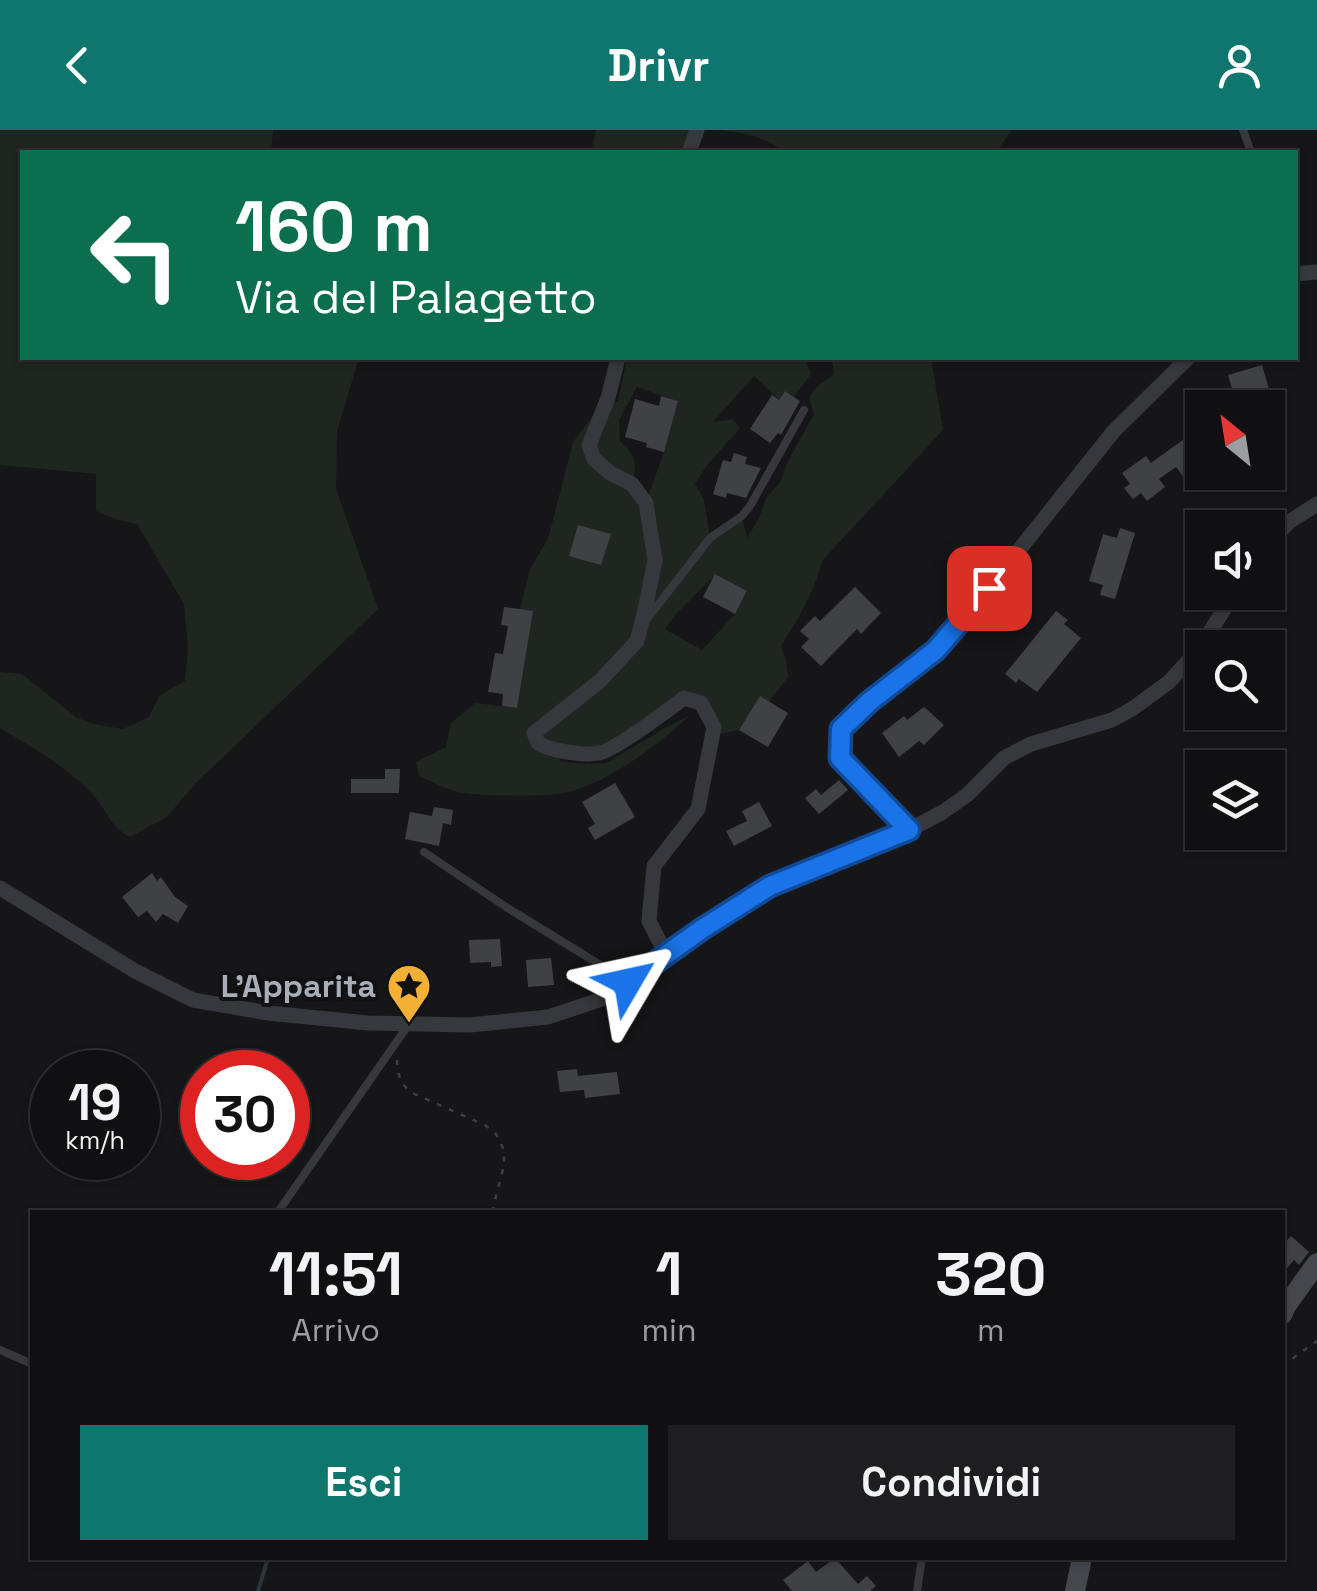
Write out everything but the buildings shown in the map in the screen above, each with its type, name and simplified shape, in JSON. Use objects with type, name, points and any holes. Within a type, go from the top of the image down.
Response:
[{"type":"main road","points":[[1285,1311],[1317,1263]]},
{"type":"main road","points":[[1074,1591],[1082,1560]]},
{"type":"street","points":[[618,360],[608,398],[589,445],[594,459],[632,484],[646,503],[654,560],[641,627],[637,641],[600,681],[534,733],[538,743],[548,750],[601,753],[684,698],[701,704],[714,726],[698,809],[654,866],[649,921],[666,954]]},
{"type":"street","points":[[909,830],[840,758],[841,729],[936,650],[1113,432],[1186,360]]},
{"type":"street","points":[[1285,526],[1317,504]]},
{"type":"street","points":[[0,888],[135,972],[192,1000],[321,1020],[470,1025],[548,1018],[602,999],[770,886],[909,830],[943,812],[967,795],[1004,758],[1031,744],[1112,720],[1132,708],[1169,682],[1199,649],[1224,610]]},
{"type":"lane","points":[[641,627],[710,538],[750,506],[804,410]]},
{"type":"lane","points":[[424,852],[628,982]]},
{"type":"lane","points":[[279,1210],[409,1024]]},
{"type":"lane","points":[[0,1350],[30,1363]]},
{"type":"lane","points":[[917,1591],[922,1560]]},
{"type":"path","points":[[387,1054],[397,1060],[398,1076],[410,1092],[484,1125],[501,1142],[504,1165],[493,1210]]},
{"type":"path","points":[[1285,1364],[1317,1341]]},
{"type":"shaded area","points":[[0,130],[273,130],[271,150],[20,150],[20,360],[358,360],[337,431],[336,489],[378,609],[195,784],[167,817],[130,837],[74,777],[0,728],[0,672],[22,674],[76,717],[123,729],[149,717],[160,695],[185,681],[188,648],[184,604],[137,524],[96,511],[96,474],[0,465]]},
{"type":"shaded area","points":[[596,130],[697,130],[690,150],[591,150]]},
{"type":"shaded area","points":[[720,130],[1012,130],[997,150],[781,150],[754,136]]},
{"type":"shaded area","points":[[627,360],[805,360],[811,374],[794,397],[785,391],[779,400],[754,376],[713,422],[733,419],[740,428],[695,484],[704,500],[710,537],[742,516],[747,538],[814,414],[809,397],[834,374],[832,360],[931,360],[943,430],[822,561],[810,595],[781,646],[788,677],[769,702],[760,697],[739,730],[712,736],[701,704],[684,698],[601,753],[550,751],[561,761],[606,763],[689,716],[634,760],[572,791],[534,796],[473,794],[419,776],[416,762],[446,747],[451,723],[475,703],[517,708],[520,609],[530,569],[548,539],[573,442],[596,412],[618,401]],"holes":[[[637,387],[678,401],[664,452],[646,502],[632,484],[634,460],[620,441],[619,420]],[[716,574],[747,592],[735,614],[702,650],[665,629]]]},
{"type":"waterway","points":[[258,1591],[267,1560]]},
{"type":"place","name":"L'Apparita","points":[[409,1024]]},
{"type":"route","points":[[628,982],[770,886],[909,830],[840,758],[841,729],[936,650],[989,588]]}]
